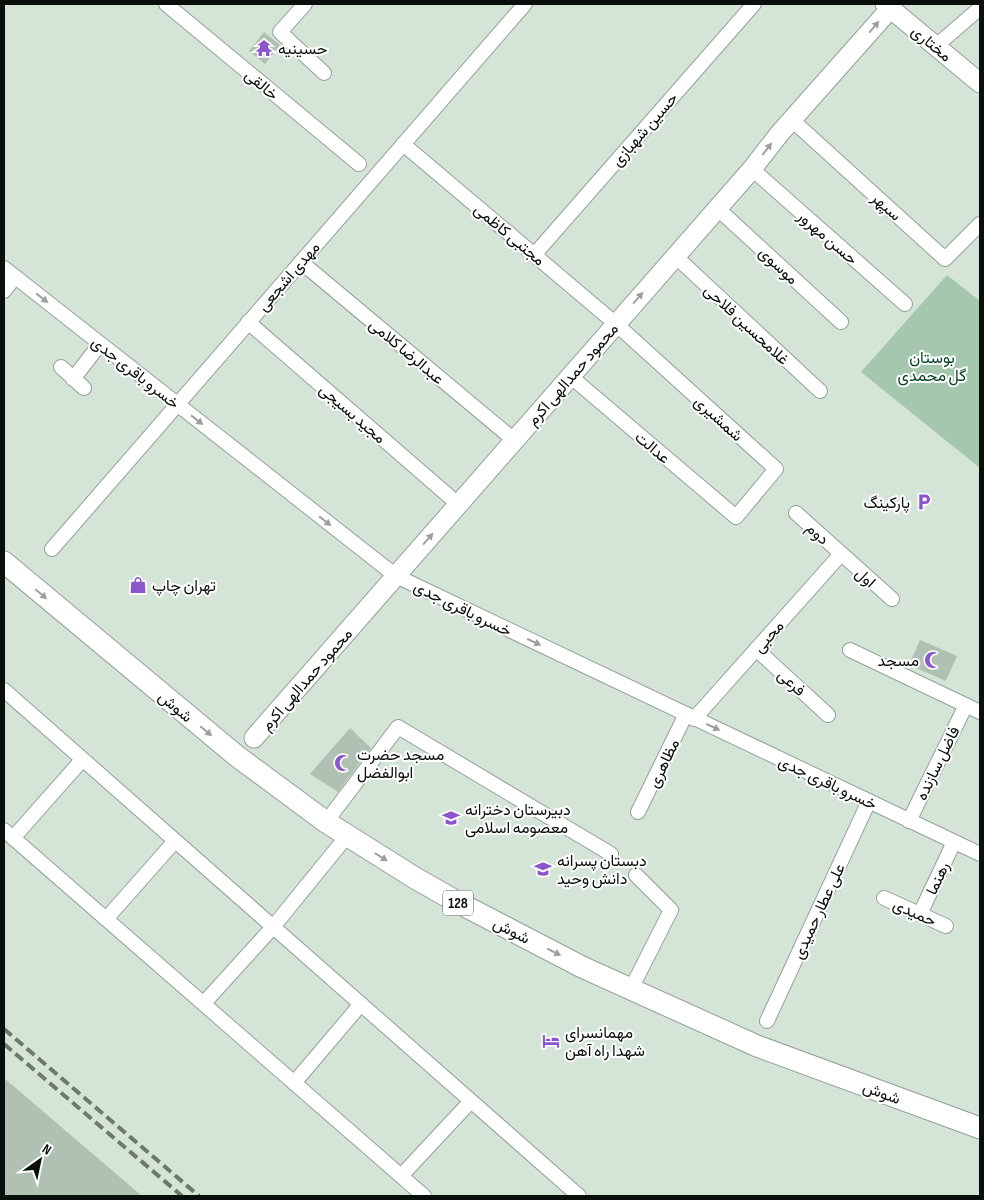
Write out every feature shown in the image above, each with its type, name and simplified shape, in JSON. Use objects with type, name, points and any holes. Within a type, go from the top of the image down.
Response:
[{"type":"main road","name":"شوش","points":[[4,562],[238,757],[347,836],[459,903],[582,967],[757,1046],[980,1128]]},
{"type":"main road","points":[[945,1116],[980,1144]]},
{"type":"street","name":"خالقی","points":[[166,4],[359,164]]},
{"type":"street","points":[[305,4],[280,32],[324,73]]},
{"type":"street","name":"مهدی اشجعی","points":[[52,549],[525,4]]},
{"type":"street","name":"حسین شهبازی","points":[[534,255],[754,4]]},
{"type":"street","name":"مختاری","points":[[888,6],[980,83]]},
{"type":"street","name":"محمود حمدالهی اکرم","points":[[254,738],[752,169],[888,6]]},
{"type":"street","points":[[936,46],[980,8]]},
{"type":"street","name":"سپهر","points":[[792,120],[945,259],[980,224]]},
{"type":"street","name":"مجتبی کاظمی","points":[[403,144],[616,324]]},
{"type":"street","name":"حسن مهرور","points":[[752,169],[905,304]]},
{"type":"street","name":"موسوی","points":[[717,208],[840,322]]},
{"type":"street","name":"غلامحسین فلاحی","points":[[675,256],[820,391]]},
{"type":"street","name":"عبدالرضا کلامی","points":[[300,262],[514,440]]},
{"type":"street","name":"خسرو باقری جدی","points":[[4,268],[396,576],[980,854]]},
{"type":"street","points":[[4,290],[15,277]]},
{"type":"street","name":"مجید بسیجی","points":[[248,322],[458,504]]},
{"type":"street","name":"شمشیری","points":[[616,324],[776,469],[736,517]]},
{"type":"street","points":[[73,379],[100,344]]},
{"type":"street","points":[[61,367],[84,388]]},
{"type":"street","name":"عدالت","points":[[570,376],[736,517]]},
{"type":"street","name":"دوم","points":[[796,513],[841,554]]},
{"type":"street","name":"اول","points":[[841,554],[892,600]]},
{"type":"street","name":"محبی","points":[[690,716],[756,649],[841,554]]},
{"type":"street","name":"فرعی","points":[[756,649],[828,715]]},
{"type":"street","name":"فاضل سازنده","points":[[850,650],[980,712]]},
{"type":"street","points":[[4,690],[471,1100],[572,1194]]},
{"type":"street","name":"فاضل سازنده","points":[[909,820],[966,705]]},
{"type":"street","name":"مظاهری","points":[[638,812],[690,716]]},
{"type":"street","points":[[326,822],[398,727],[611,854]]},
{"type":"street","points":[[82,760],[8,834],[424,1196]]},
{"type":"street","name":"علی عطار حمیدی","points":[[767,1021],[869,802]]},
{"type":"street","points":[[204,1003],[273,927],[347,836]]},
{"type":"street","points":[[106,919],[175,841]]},
{"type":"street","name":"رهنما","points":[[920,914],[954,842]]},
{"type":"street","points":[[631,989],[671,910],[636,875]]},
{"type":"street","name":"حمیدی","points":[[884,898],[946,926]]},
{"type":"street","points":[[294,1083],[361,1004]]},
{"type":"street","points":[[401,1176],[471,1100]]},
{"type":"green space","name":"بوستان گل محمدی","points":[[947,275],[980,301],[980,468],[861,372]]},
{"type":"building","name":"حسینیه","points":[[264,32],[280,45],[265,64],[249,51]]},
{"type":"building","name":"مسجد","points":[[920,640],[957,656],[946,681],[909,665]]},
{"type":"building","name":"مسجد حضرت ابوالفضل","points":[[350,728],[371,748],[338,792],[310,774]]},
{"type":"building","points":[[4,1078],[142,1196],[4,1196]]},
{"type":"railway","points":[[4,1029],[199,1196]]},
{"type":"railway","points":[[4,1044],[182,1196]]},
{"type":"place","name":"حسینیه","points":[[264,48]]},
{"type":"place","name":"پارکینگ","points":[[924,502]]},
{"type":"place","name":"تهران چاپ","points":[[138,585]]},
{"type":"place","name":"مسجد","points":[[933,660]]},
{"type":"place","name":"مسجد حضرت ابوالفضل","points":[[343,763]]},
{"type":"place","name":"دبیرستان دخترانه معصومه اسلامی","points":[[451,818]]},
{"type":"place","name":"دبستان پسرانه دانش وحید","points":[[543,869]]},
{"type":"place","name":"مهمانسرای شهدا راه آهن","points":[[551,1041]]}]
